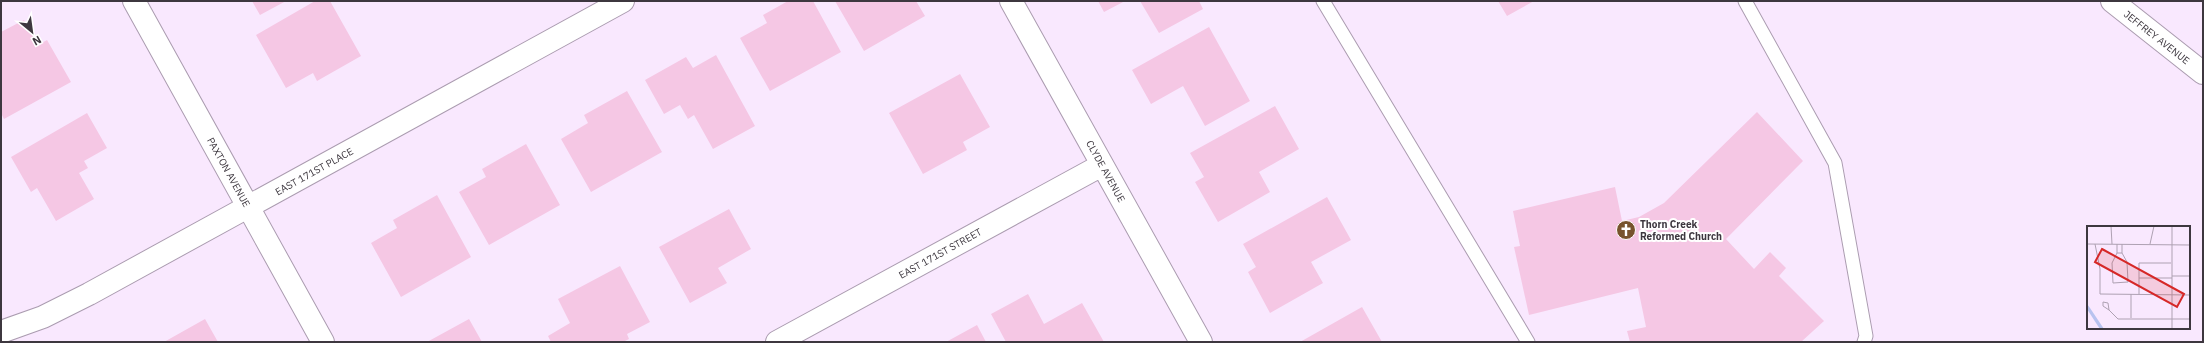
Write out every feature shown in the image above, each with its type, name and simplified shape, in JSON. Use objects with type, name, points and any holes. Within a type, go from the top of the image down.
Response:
[{"type":"street","name":"PAXTON AVENUE","points":[[134,1],[323,342]]},
{"type":"street","name":"EAST 171ST PLACE","points":[[1,332],[43,317],[248,208],[623,1]]},
{"type":"street","name":"CLYDE AVENUE","points":[[1011,1],[1201,342]]},
{"type":"street","name":"JEFFREY AVENUE","points":[[2112,1],[2203,73]]},
{"type":"street","name":"EAST 171ST STREET","points":[[777,342],[1102,165]]},
{"type":"lane","points":[[1323,1],[1528,342]]},
{"type":"lane","points":[[1745,1],[1835,163],[1866,336],[1864,342]]},
{"type":"building","points":[[252,1],[286,1],[260,15]]},
{"type":"building","points":[[315,1],[330,1],[361,56],[317,81],[313,73],[286,88],[256,35]]},
{"type":"building","points":[[788,1],[813,1],[841,52],[770,91],[740,38],[767,23],[763,15]]},
{"type":"building","points":[[835,1],[916,1],[925,16],[864,51]]},
{"type":"building","points":[[1098,1],[1125,1],[1104,12]]},
{"type":"building","points":[[1140,1],[1199,1],[1203,9],[1159,33]]},
{"type":"building","points":[[1498,1],[1534,1],[1507,16]]},
{"type":"building","points":[[24,20],[38,45],[47,40],[71,82],[4,119],[1,113],[1,32]]},
{"type":"building","points":[[1209,27],[1250,101],[1205,126],[1183,86],[1151,104],[1132,70]]},
{"type":"building","points":[[716,55],[755,126],[713,149],[694,115],[688,119],[680,105],[664,114],[645,80],[686,57],[693,68]]},
{"type":"building","points":[[960,74],[990,127],[963,142],[967,150],[923,174],[889,113]]},
{"type":"building","points":[[627,91],[662,152],[591,192],[561,139],[588,123],[584,115]]},
{"type":"building","points":[[1275,106],[1299,149],[1259,172],[1270,192],[1218,222],[1195,182],[1204,177],[1190,153]]},
{"type":"building","name":"Thorn Creek Reformed Church","points":[[1757,112],[1803,161],[1726,239],[1754,269],[1770,252],[1786,268],[1779,276],[1824,321],[1801,342],[1630,342],[1627,331],[1646,327],[1638,288],[1529,315],[1514,247],[1520,246],[1513,211],[1615,187],[1622,221],[1639,217],[1664,203]]},
{"type":"building","points":[[87,113],[107,148],[84,161],[88,168],[79,173],[94,199],[56,221],[37,188],[31,192],[11,157]]},
{"type":"building","points":[[526,144],[560,205],[489,245],[459,192],[486,177],[482,169]]},
{"type":"building","points":[[437,195],[471,257],[401,297],[371,243],[397,228],[393,220]]},
{"type":"building","points":[[1327,197],[1351,240],[1311,262],[1323,283],[1270,313],[1248,272],[1256,267],[1243,244]]},
{"type":"building","points":[[729,209],[751,249],[718,268],[727,283],[690,303],[659,247]]},
{"type":"building","points":[[620,266],[650,322],[627,334],[629,339],[623,342],[551,342],[548,336],[570,323],[558,299]]},
{"type":"building","points":[[1028,294],[1044,324],[1082,303],[1104,342],[1006,342],[991,314]]},
{"type":"building","points":[[1362,307],[1382,342],[1300,342]]},
{"type":"building","points":[[205,319],[218,342],[164,342]]},
{"type":"building","points":[[469,319],[482,342],[427,342]]},
{"type":"building","points":[[977,325],[986,342],[946,342]]},
{"type":"place","name":"Thorn Creek Reformed Church","points":[[1626,230]]}]
